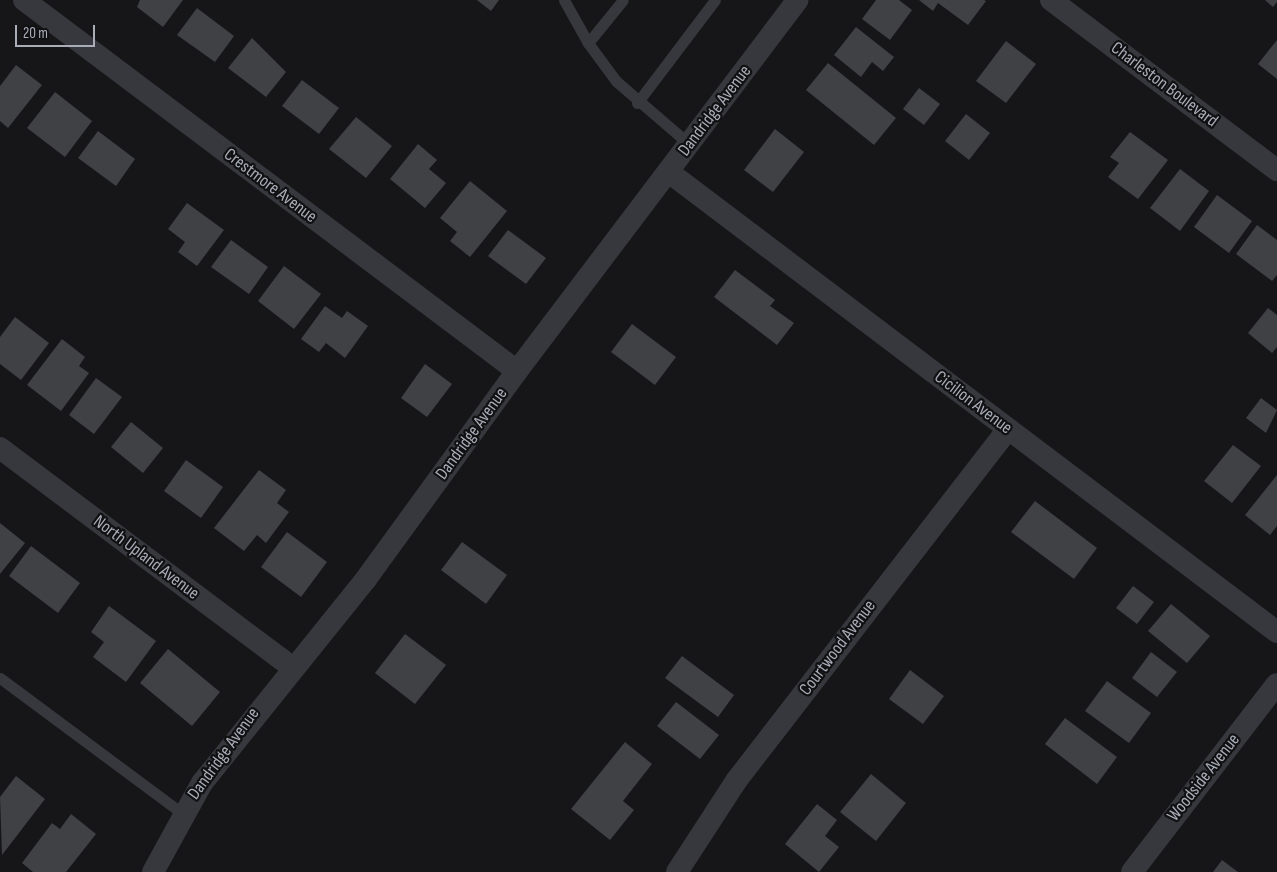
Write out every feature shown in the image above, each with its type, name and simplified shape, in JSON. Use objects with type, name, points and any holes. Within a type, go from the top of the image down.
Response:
[{"type":"street","name":"Crestmore Avenue","points":[[24,0],[516,371]]},
{"type":"street","name":"Dandridge Avenue","points":[[153,872],[182,813],[292,668],[366,579],[516,371],[670,173],[689,144],[798,0]]},
{"type":"street","name":"Charleston Boulevard","points":[[1051,0],[1277,170]]},
{"type":"street","name":"Cicilion Avenue","points":[[670,173],[1277,632]]},
{"type":"street","name":"Courtwood Avenue","points":[[677,872],[736,781],[1008,429]]},
{"type":"street","name":"North Upland Avenue","points":[[0,448],[292,668]]},
{"type":"street","name":"Woodside Avenue","points":[[1132,872],[1277,684]]},
{"type":"lane","points":[[564,0],[588,43],[637,103],[689,144]]},
{"type":"lane","points":[[588,43],[622,0]]},
{"type":"lane","points":[[637,103],[715,0]]},
{"type":"lane","points":[[0,678],[182,813]]},
{"type":"building","points":[[140,0],[183,0],[163,27],[137,7]]},
{"type":"building","points":[[477,0],[499,0],[491,11]]},
{"type":"building","points":[[876,0],[899,0],[912,10],[890,40],[862,19]]},
{"type":"building","points":[[919,0],[986,1],[968,25],[938,3],[933,11]]},
{"type":"building","points":[[1265,0],[1277,0],[1277,2],[1273,7]]},
{"type":"building","points":[[197,8],[234,36],[215,62],[177,35]]},
{"type":"building","points":[[856,27],[894,57],[883,71],[872,62],[861,77],[834,55]]},
{"type":"building","points":[[252,38],[286,72],[266,97],[228,68]]},
{"type":"building","points":[[1277,40],[1277,79],[1258,64]]},
{"type":"building","points":[[1006,41],[1036,64],[1006,103],[976,81]]},
{"type":"building","points":[[828,63],[896,118],[874,145],[806,90]]},
{"type":"building","points":[[16,65],[42,85],[8,128],[0,121],[0,86]]},
{"type":"building","points":[[302,80],[339,108],[319,134],[282,106]]},
{"type":"building","points":[[919,88],[940,104],[924,125],[903,109]]},
{"type":"building","points":[[55,92],[92,121],[65,157],[27,128]]},
{"type":"building","points":[[966,114],[990,133],[969,160],[945,141]]},
{"type":"building","points":[[356,117],[392,146],[366,178],[329,149]]},
{"type":"building","points":[[775,129],[804,152],[773,192],[744,170]]},
{"type":"building","points":[[98,131],[135,159],[116,186],[78,158]]},
{"type":"building","points":[[1130,132],[1168,160],[1138,199],[1108,177],[1119,163],[1110,157]]},
{"type":"building","points":[[418,144],[437,160],[429,169],[446,183],[425,208],[390,179]]},
{"type":"building","points":[[1180,169],[1209,191],[1180,231],[1150,208]]},
{"type":"building","points":[[470,181],[507,211],[470,257],[450,241],[457,232],[440,218]]},
{"type":"building","points":[[1217,195],[1252,221],[1229,253],[1194,227]]},
{"type":"building","points":[[187,203],[224,230],[197,266],[178,252],[185,242],[168,229]]},
{"type":"building","points":[[1257,225],[1277,240],[1277,275],[1272,281],[1236,254]]},
{"type":"building","points":[[508,230],[546,258],[526,284],[488,256]]},
{"type":"building","points":[[231,240],[268,267],[249,294],[211,267]]},
{"type":"building","points":[[284,266],[321,294],[294,329],[258,301]]},
{"type":"building","points":[[735,270],[775,300],[770,306],[794,323],[777,345],[714,297]]},
{"type":"building","points":[[325,306],[342,318],[347,311],[368,326],[345,358],[326,343],[319,352],[301,339]]},
{"type":"building","points":[[1268,308],[1277,315],[1277,347],[1272,353],[1248,333]]},
{"type":"building","points":[[15,317],[49,343],[21,380],[0,364],[0,337]]},
{"type":"building","points":[[632,324],[676,357],[655,385],[611,352]]},
{"type":"building","points":[[62,339],[85,357],[79,366],[89,373],[61,411],[27,385]]},
{"type":"building","points":[[425,364],[452,384],[427,417],[401,398]]},
{"type":"building","points":[[96,378],[122,397],[94,434],[69,415]]},
{"type":"building","points":[[1261,398],[1277,410],[1266,433],[1246,418]]},
{"type":"building","points":[[131,422],[163,448],[143,473],[111,447]]},
{"type":"building","points":[[1233,445],[1261,466],[1232,503],[1204,481]]},
{"type":"building","points":[[186,460],[223,487],[201,518],[164,491]]},
{"type":"building","points":[[259,470],[286,490],[277,503],[289,512],[266,543],[257,535],[244,551],[214,528]]},
{"type":"building","points":[[1277,475],[1277,526],[1270,535],[1245,515]]},
{"type":"building","points":[[1035,501],[1097,548],[1074,579],[1011,532]]},
{"type":"building","points":[[0,523],[25,543],[0,574]]},
{"type":"building","points":[[287,532],[327,562],[301,597],[261,567]]},
{"type":"building","points":[[462,542],[507,575],[486,604],[441,570]]},
{"type":"building","points":[[31,546],[80,583],[58,613],[9,576]]},
{"type":"building","points":[[1133,586],[1154,602],[1137,624],[1116,608]]},
{"type":"building","points":[[1171,604],[1210,636],[1187,663],[1148,631]]},
{"type":"building","points":[[109,606],[156,641],[126,682],[93,657],[104,642],[91,632]]},
{"type":"building","points":[[405,634],[446,665],[415,704],[375,673]]},
{"type":"building","points":[[168,649],[220,692],[192,726],[140,683]]},
{"type":"building","points":[[1151,652],[1177,672],[1157,697],[1132,678]]},
{"type":"building","points":[[682,656],[734,695],[718,717],[665,678]]},
{"type":"building","points":[[910,670],[944,696],[923,724],[889,699]]},
{"type":"building","points":[[1107,681],[1151,713],[1129,743],[1085,711]]},
{"type":"building","points":[[676,702],[719,735],[700,759],[657,726]]},
{"type":"building","points":[[1065,718],[1117,757],[1097,784],[1045,744]]},
{"type":"building","points":[[625,742],[652,764],[623,801],[634,810],[610,840],[571,809]]},
{"type":"building","points":[[871,774],[906,803],[876,841],[840,812]]},
{"type":"building","points":[[16,776],[45,799],[2,855],[0,797]]},
{"type":"building","points":[[817,804],[837,820],[825,836],[839,847],[819,872],[785,844]]},
{"type":"building","points":[[71,814],[96,834],[66,872],[33,872],[22,863],[52,823],[60,829]]},
{"type":"building","points":[[1222,860],[1238,872],[1213,872]]}]
